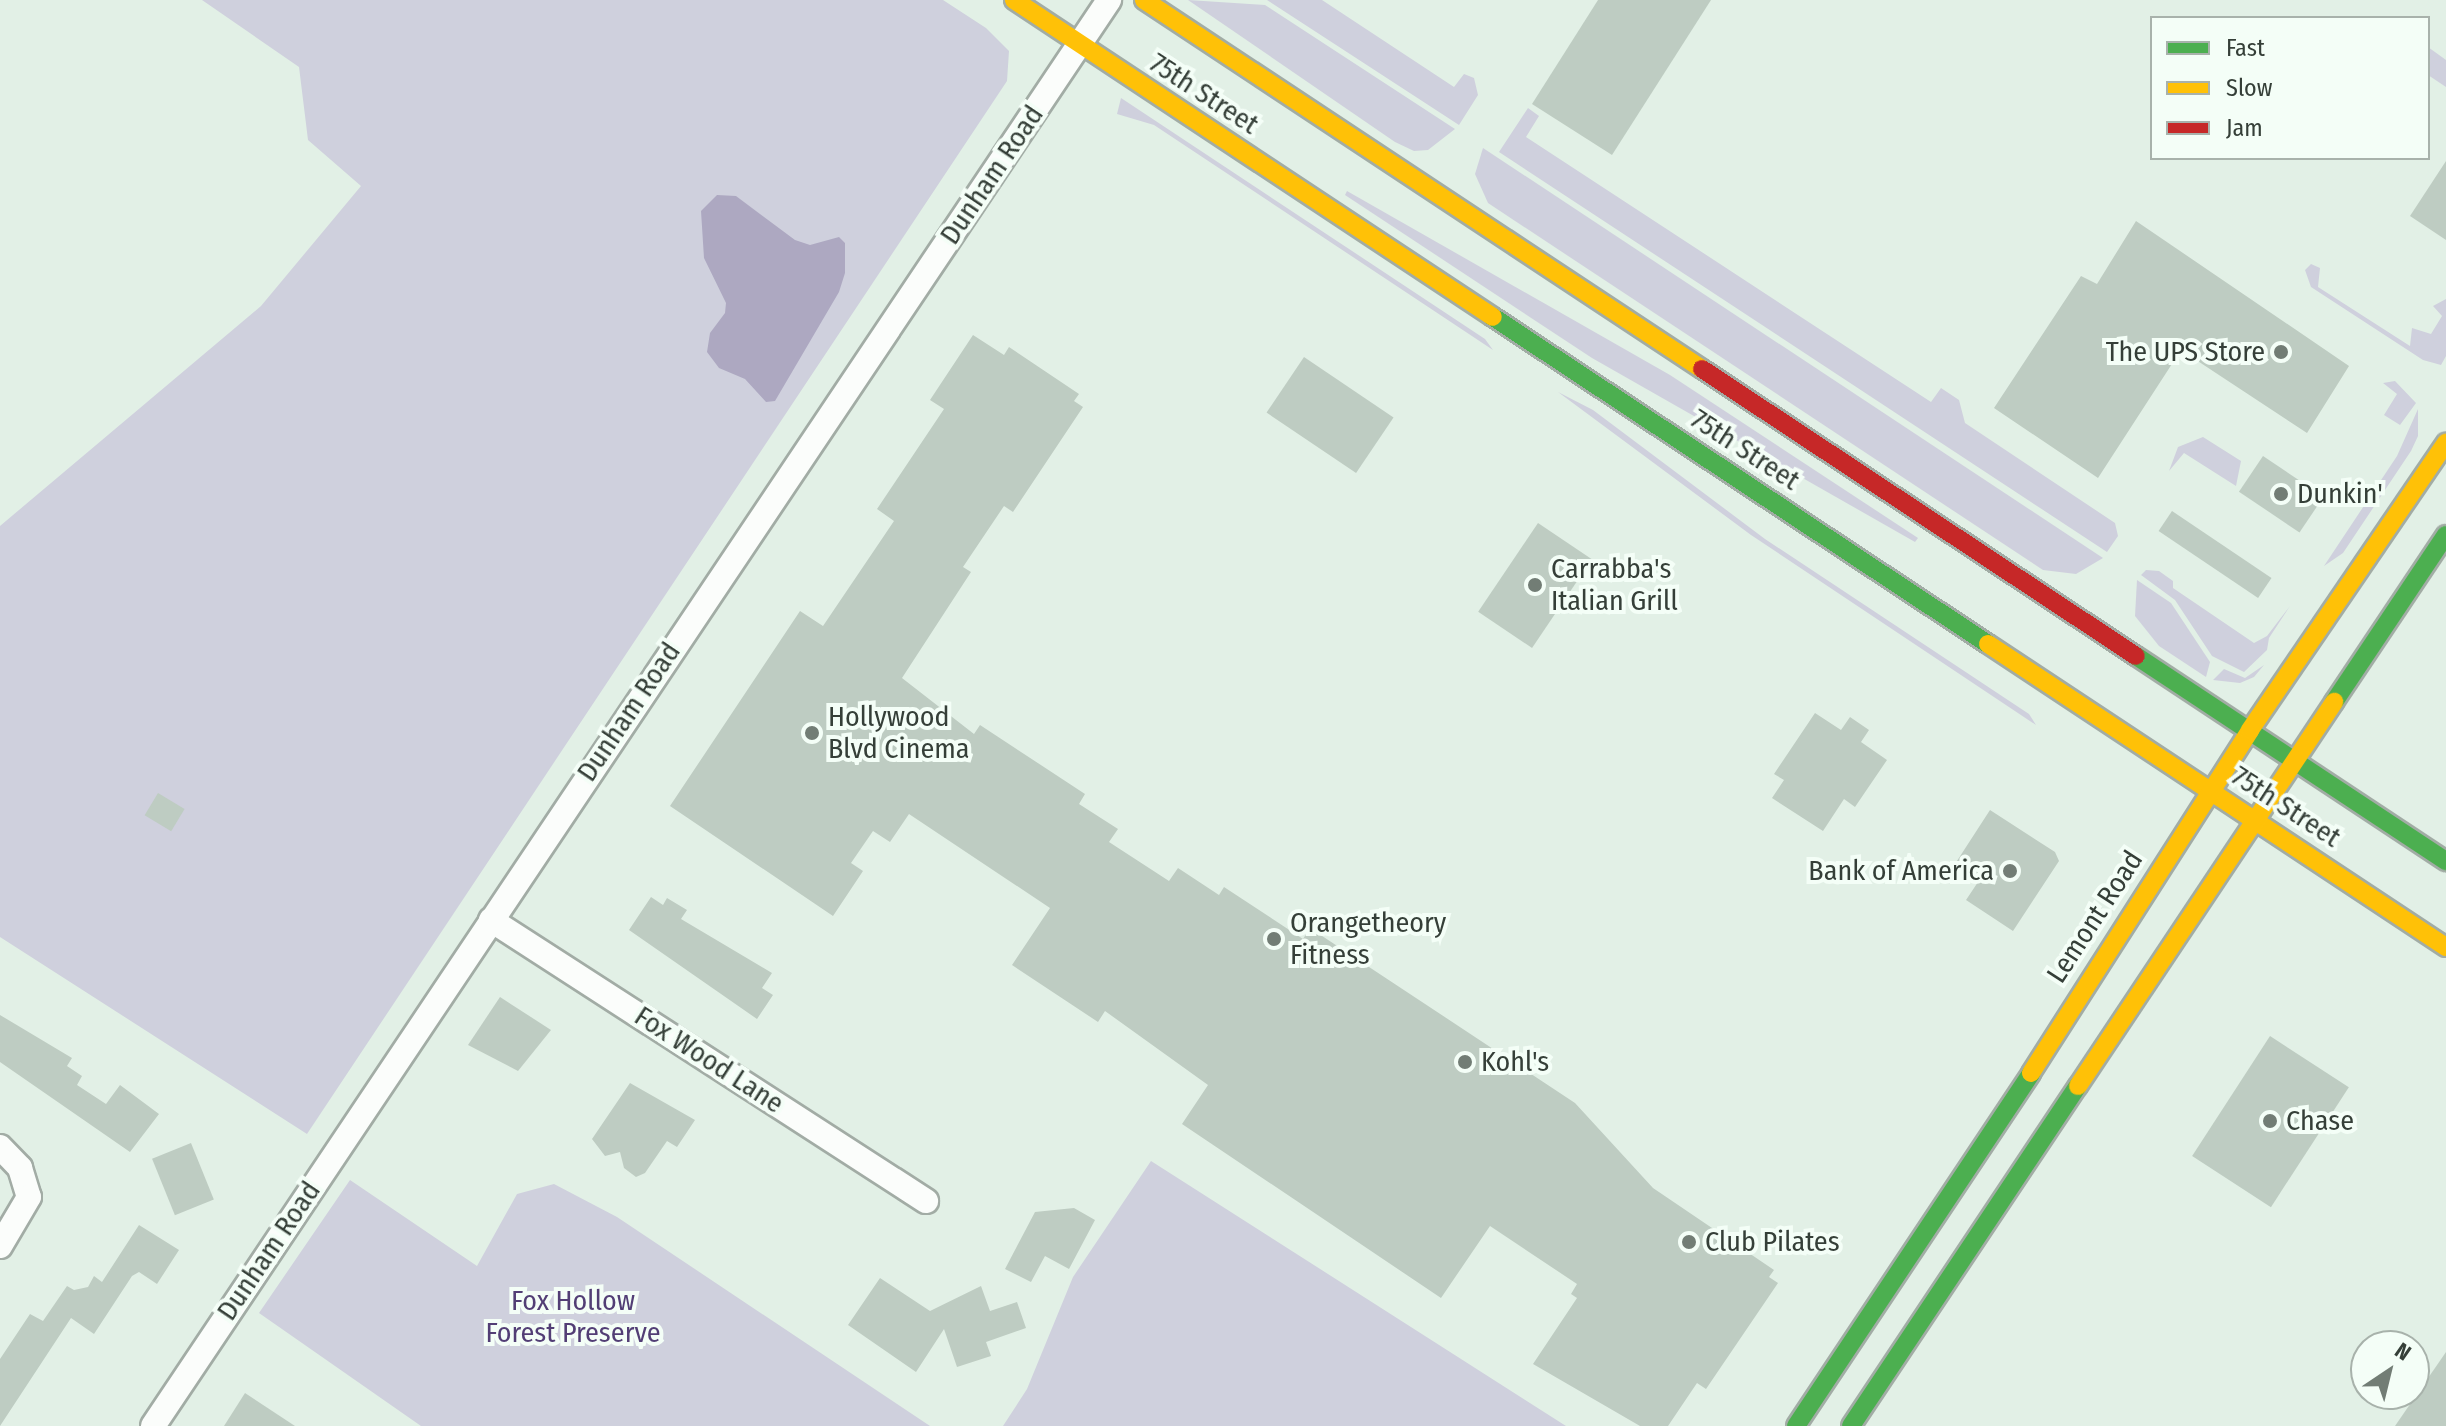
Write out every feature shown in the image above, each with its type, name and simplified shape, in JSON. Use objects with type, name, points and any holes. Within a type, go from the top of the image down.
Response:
[{"type":"main road","name":"75th Street","points":[[1014,0],[2446,947]]},
{"type":"main road","name":"75th Street","points":[[1144,0],[2446,861]]},
{"type":"main road","name":"Lemont Road","points":[[1796,1426],[2250,730],[2446,443]]},
{"type":"main road","points":[[1851,1426],[2446,535]]},
{"type":"street","name":"Dunham Road","points":[[153,1426],[1109,0]]},
{"type":"street","name":"Fox Wood Lane","points":[[491,920],[926,1201]]},
{"type":"street","points":[[0,1147],[29,1186],[24,1211],[0,1246]]},
{"type":"green space","points":[[202,0],[943,0],[986,28],[1009,51],[1007,81],[307,1134],[0,937],[0,526],[261,306],[361,186],[308,140],[299,67]]},
{"type":"green space","points":[[1188,0],[1265,5],[1455,129],[1428,150],[1414,151],[1395,142]]},
{"type":"green space","points":[[1267,0],[1322,0],[1454,87],[1464,74],[1474,78],[1478,95],[1459,125]]},
{"type":"green space","points":[[2430,48],[2446,60],[2446,87],[2430,76]]},
{"type":"green space","points":[[1121,98],[1485,339],[1493,350],[1154,125],[1117,114]]},
{"type":"green space","points":[[1528,108],[1539,116],[1526,137],[1931,402],[1941,388],[1959,400],[1965,423],[2115,523],[2118,536],[2107,552],[1499,152]]},
{"type":"green space","points":[[1483,148],[2103,558],[2076,574],[2043,570],[1488,203],[1475,174]]},
{"type":"green space","points":[[1347,191],[1670,375],[1918,538],[1915,542],[1592,358],[1345,195]]},
{"type":"green space","points":[[2311,264],[2320,268],[2318,287],[2410,346],[2412,328],[2431,334],[2442,316],[2433,306],[2446,299],[2446,356],[2441,365],[2423,360],[2311,287],[2305,270]]},
{"type":"green space","points":[[2395,381],[2416,403],[2400,425],[2384,415],[2397,394],[2383,383]]},
{"type":"green space","points":[[1558,392],[1593,410],[1765,539],[2029,714],[2036,725],[1751,535]]},
{"type":"green space","points":[[2418,409],[2418,436],[2411,451],[2343,553],[2324,566],[2397,456]]},
{"type":"green space","points":[[2203,437],[2241,461],[2236,486],[2184,453],[2169,471],[2178,447]]},
{"type":"green space","points":[[2146,570],[2159,571],[2173,581],[2173,588],[2254,643],[2267,636],[2290,606],[2269,638],[2267,650],[2244,672],[2212,656],[2175,600],[2141,575]]},
{"type":"green space","points":[[2137,580],[2171,603],[2210,662],[2206,677],[2159,646],[2135,616]]},
{"type":"green space","points":[[2264,665],[2254,677],[2240,683],[2213,680],[2224,669],[2245,678]]},
{"type":"green space","points":[[1151,1161],[1566,1426],[1003,1426],[1027,1389],[1073,1277]]},
{"type":"green space","name":"Fox Hollow Forest Preserve","points":[[350,1180],[477,1266],[517,1194],[554,1184],[617,1217],[930,1426],[421,1426],[259,1313]]},
{"type":"shaded area","points":[[717,195],[736,196],[795,240],[810,245],[839,237],[845,243],[845,273],[839,292],[775,401],[766,402],[745,379],[719,368],[707,352],[710,333],[725,313],[726,303],[704,258],[701,211]]},
{"type":"building","points":[[1598,0],[1711,0],[1612,155],[1532,104]]},
{"type":"building","points":[[2446,161],[2446,240],[2410,216]]},
{"type":"building","points":[[2136,221],[2349,366],[2307,433],[2181,350],[2098,478],[1994,408],[2081,276],[2097,284]]},
{"type":"building","points":[[973,335],[1004,355],[1009,347],[1079,394],[1074,401],[1083,407],[1013,512],[1004,506],[963,567],[971,572],[902,678],[974,734],[980,725],[1085,794],[1079,804],[1118,829],[1109,842],[1169,881],[1178,868],[1219,895],[1224,887],[1303,939],[1310,928],[1575,1103],[1653,1188],[1774,1270],[1769,1277],[1778,1283],[1706,1389],[1697,1383],[1668,1426],[1640,1426],[1533,1364],[1577,1298],[1571,1294],[1577,1284],[1490,1226],[1441,1298],[1182,1124],[1208,1085],[1105,1011],[1098,1022],[1012,965],[1050,908],[909,814],[890,842],[873,831],[851,863],[863,871],[833,916],[670,806],[800,611],[823,626],[894,521],[877,509],[944,409],[930,400]]},
{"type":"building","points":[[1304,357],[1394,417],[1356,473],[1267,413]]},
{"type":"building","name":"Dunkin'","points":[[2263,456],[2324,497],[2299,532],[2239,492]]},
{"type":"building","points":[[2172,511],[2271,578],[2258,598],[2159,531]]},
{"type":"building","name":"Carrabba's Italian Grill","points":[[1538,523],[1592,559],[1532,648],[1478,612]]},
{"type":"building","points":[[1815,713],[1841,730],[1850,717],[1869,730],[1861,742],[1887,760],[1855,807],[1844,799],[1823,831],[1772,798],[1784,780],[1774,774]]},
{"type":"building","points":[[158,793],[185,809],[171,831],[145,815]]},
{"type":"building","name":"Bank of America","points":[[1990,810],[2055,852],[2059,861],[2013,931],[1966,900],[1980,879],[1955,864]]},
{"type":"building","points":[[651,897],[663,905],[667,898],[687,910],[681,919],[772,973],[762,988],[773,995],[757,1019],[629,930]]},
{"type":"building","points":[[500,997],[551,1030],[518,1071],[468,1045]]},
{"type":"building","points":[[0,1015],[72,1058],[67,1066],[82,1076],[77,1085],[106,1104],[120,1085],[159,1114],[130,1152],[0,1062]]},
{"type":"building","name":"Chase","points":[[2270,1036],[2349,1087],[2271,1207],[2192,1156]]},
{"type":"building","points":[[630,1083],[695,1120],[677,1147],[667,1141],[645,1173],[636,1177],[624,1168],[620,1152],[605,1156],[592,1139]]},
{"type":"building","points":[[191,1143],[214,1200],[175,1215],[152,1159]]},
{"type":"building","points":[[1074,1208],[1095,1220],[1069,1269],[1045,1256],[1031,1282],[1005,1269],[1035,1212]]},
{"type":"building","points":[[139,1225],[179,1250],[157,1284],[139,1272],[132,1276],[94,1334],[71,1318],[0,1426],[0,1359],[30,1314],[43,1321],[67,1286],[74,1290],[88,1287],[94,1276],[102,1282]]},
{"type":"building","points":[[880,1278],[930,1311],[981,1286],[990,1311],[1017,1302],[1026,1328],[986,1342],[991,1356],[957,1367],[944,1329],[916,1372],[848,1325]]},
{"type":"building","points":[[2446,1352],[2446,1426],[2395,1426],[2406,1410],[2430,1410],[2430,1375]]},
{"type":"building","points":[[245,1393],[295,1426],[224,1426]]},
{"type":"traffic: fast","points":[[1493,317],[1988,644]]},
{"type":"traffic: fast","points":[[2334,702],[2446,535]]},
{"type":"traffic: fast","points":[[2136,656],[2446,861]]},
{"type":"traffic: fast","points":[[1796,1426],[2031,1073]]},
{"type":"traffic: fast","points":[[1851,1426],[2078,1086]]},
{"type":"traffic: slow","points":[[1014,0],[1493,317]]},
{"type":"traffic: slow","points":[[1144,0],[1702,369]]},
{"type":"traffic: slow","points":[[2031,1073],[2250,730],[2446,443]]},
{"type":"traffic: slow","points":[[1988,644],[2446,947]]},
{"type":"traffic: slow","points":[[2078,1086],[2334,702]]},
{"type":"traffic: jam","points":[[1702,369],[2136,656]]},
{"type":"place","name":"The UPS Store","points":[[2281,352]]},
{"type":"place","name":"Dunkin'","points":[[2281,494]]},
{"type":"place","name":"Carrabba's Italian Grill","points":[[1535,585]]},
{"type":"place","name":"Hollywood Blvd Cinema","points":[[812,733]]},
{"type":"place","name":"Bank of America","points":[[2010,871]]},
{"type":"place","name":"Orangetheory Fitness","points":[[1274,939]]},
{"type":"place","name":"Kohl's","points":[[1465,1062]]},
{"type":"place","name":"Chase","points":[[2270,1121]]},
{"type":"place","name":"Club Pilates","points":[[1689,1242]]}]
